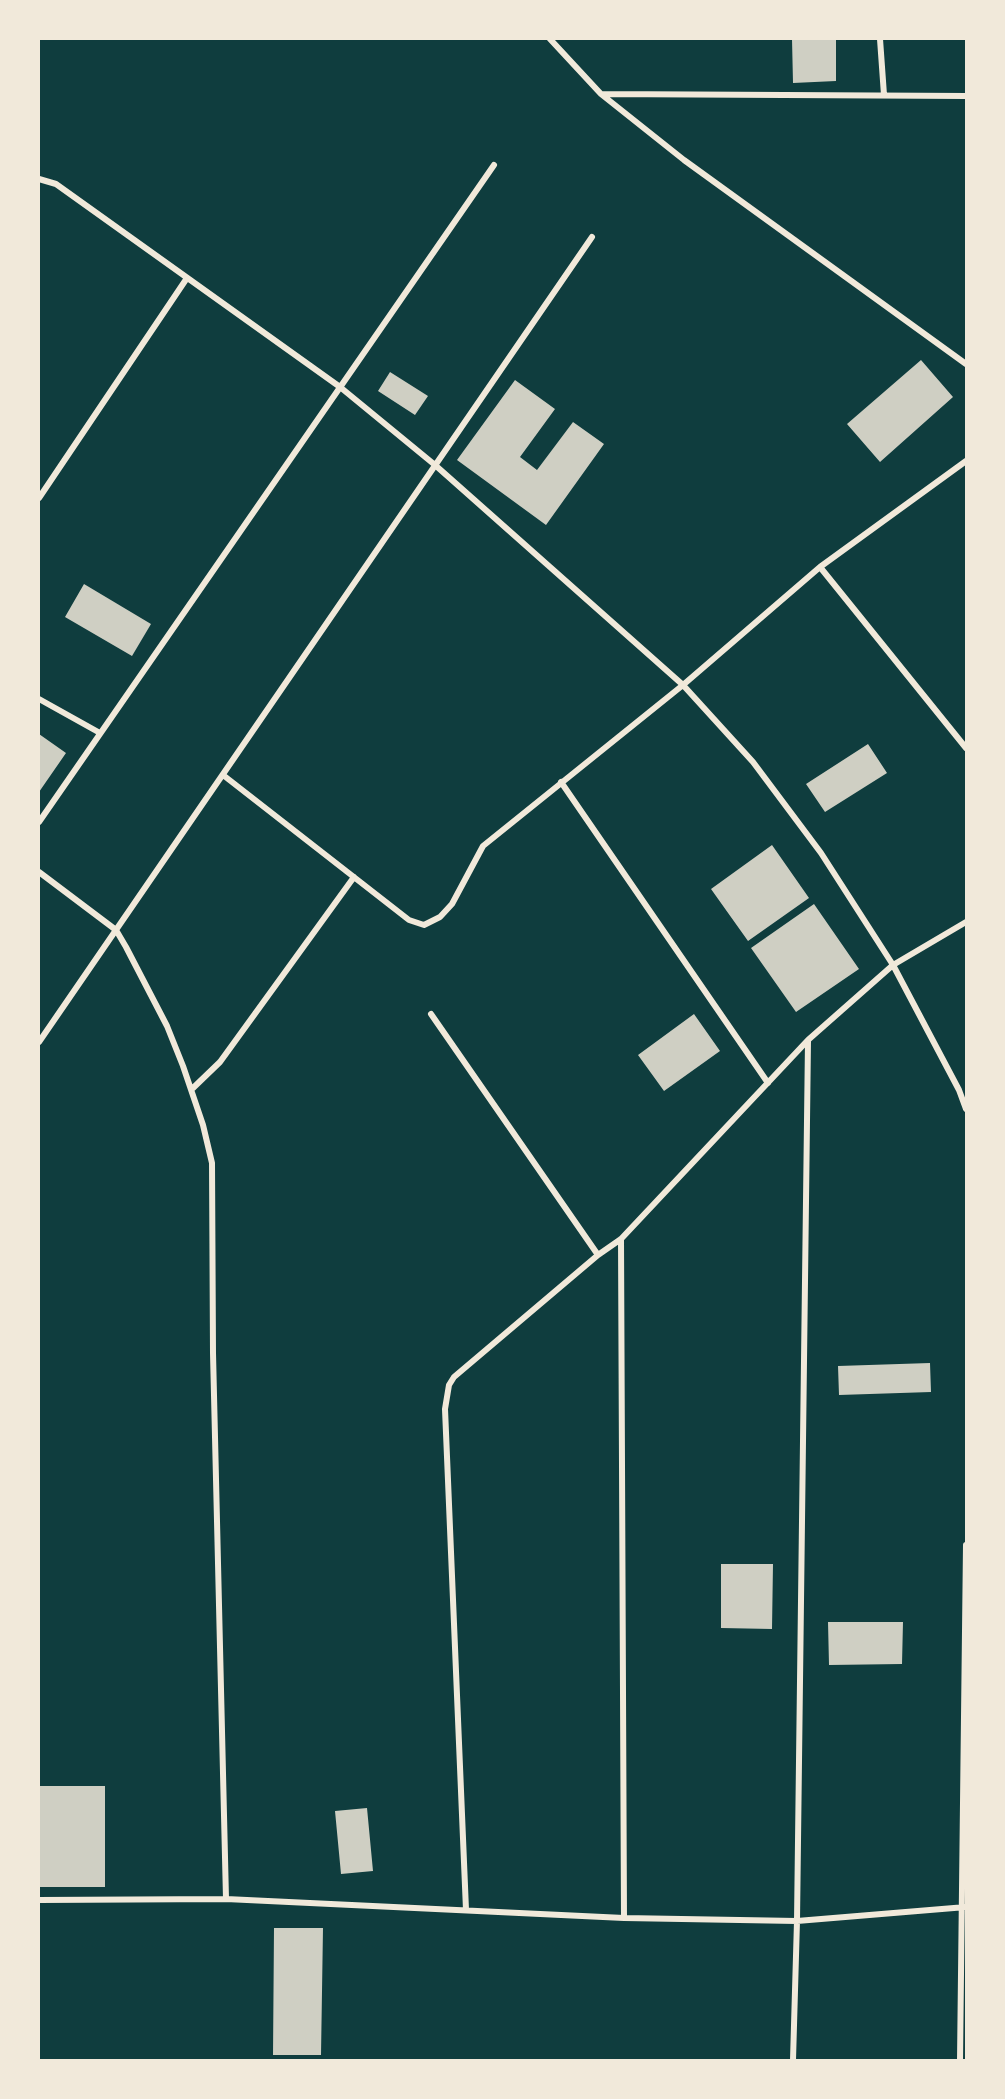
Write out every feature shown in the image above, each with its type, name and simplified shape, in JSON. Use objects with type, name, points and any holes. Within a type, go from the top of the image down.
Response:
[{"type":"street","points":[[550,39],[602,94],[684,160],[966,364]]},
{"type":"street","points":[[880,39],[884,95]]},
{"type":"street","points":[[602,94],[966,96]]},
{"type":"street","points":[[39,822],[494,165]]},
{"type":"street","points":[[39,179],[56,184],[340,387],[435,465],[683,685],[760,771],[821,854],[893,965],[959,1090],[966,1109]]},
{"type":"street","points":[[39,1042],[592,237]]},
{"type":"street","points":[[39,498],[187,278]]},
{"type":"street","points":[[223,775],[409,920],[418,924],[430,923],[440,917],[452,904],[483,846],[683,685],[820,567],[966,461]]},
{"type":"street","points":[[820,567],[966,748]]},
{"type":"street","points":[[39,699],[100,733]]},
{"type":"street","points":[[561,782],[768,1083]]},
{"type":"street","points":[[39,872],[116,930],[167,1026],[192,1089],[212,1163],[213,1353],[226,1899]]},
{"type":"street","points":[[192,1089],[220,1062],[354,877]]},
{"type":"street","points":[[466,1910],[446,1395],[448,1385],[454,1377],[598,1255],[621,1239],[808,1040],[893,965],[966,922]]},
{"type":"street","points":[[431,1014],[598,1255]]},
{"type":"street","points":[[793,2060],[797,1921],[808,1040]]},
{"type":"street","points":[[621,1239],[624,1918]]},
{"type":"street","points":[[960,2060],[966,1545]]},
{"type":"street","points":[[39,1900],[226,1899],[624,1918],[797,1921],[963,1907]]},
{"type":"building","points":[[792,39],[836,39],[836,81],[793,83]]},
{"type":"building","points":[[921,360],[953,397],[880,462],[847,424]]},
{"type":"building","points":[[390,372],[428,396],[415,415],[378,391]]},
{"type":"building","points":[[515,380],[555,409],[520,457],[537,470],[573,422],[604,444],[546,525],[457,460]]},
{"type":"building","points":[[84,584],[151,624],[132,656],[65,617]]},
{"type":"building","points":[[39,734],[66,753],[39,792]]},
{"type":"building","points":[[868,744],[887,773],[825,812],[806,784]]},
{"type":"building","points":[[772,845],[809,898],[748,941],[711,889]]},
{"type":"building","points":[[814,904],[859,969],[796,1012],[751,948]]},
{"type":"building","points":[[694,1014],[720,1051],[664,1091],[638,1055]]},
{"type":"building","points":[[930,1363],[931,1392],[839,1395],[838,1366]]},
{"type":"building","points":[[721,1564],[773,1564],[772,1629],[721,1628]]},
{"type":"building","points":[[828,1622],[903,1622],[902,1664],[829,1665]]},
{"type":"building","points":[[39,1786],[105,1786],[105,1887],[39,1887]]},
{"type":"building","points":[[367,1808],[373,1871],[341,1874],[335,1811]]},
{"type":"building","points":[[274,1928],[323,1928],[321,2055],[273,2055]]}]
